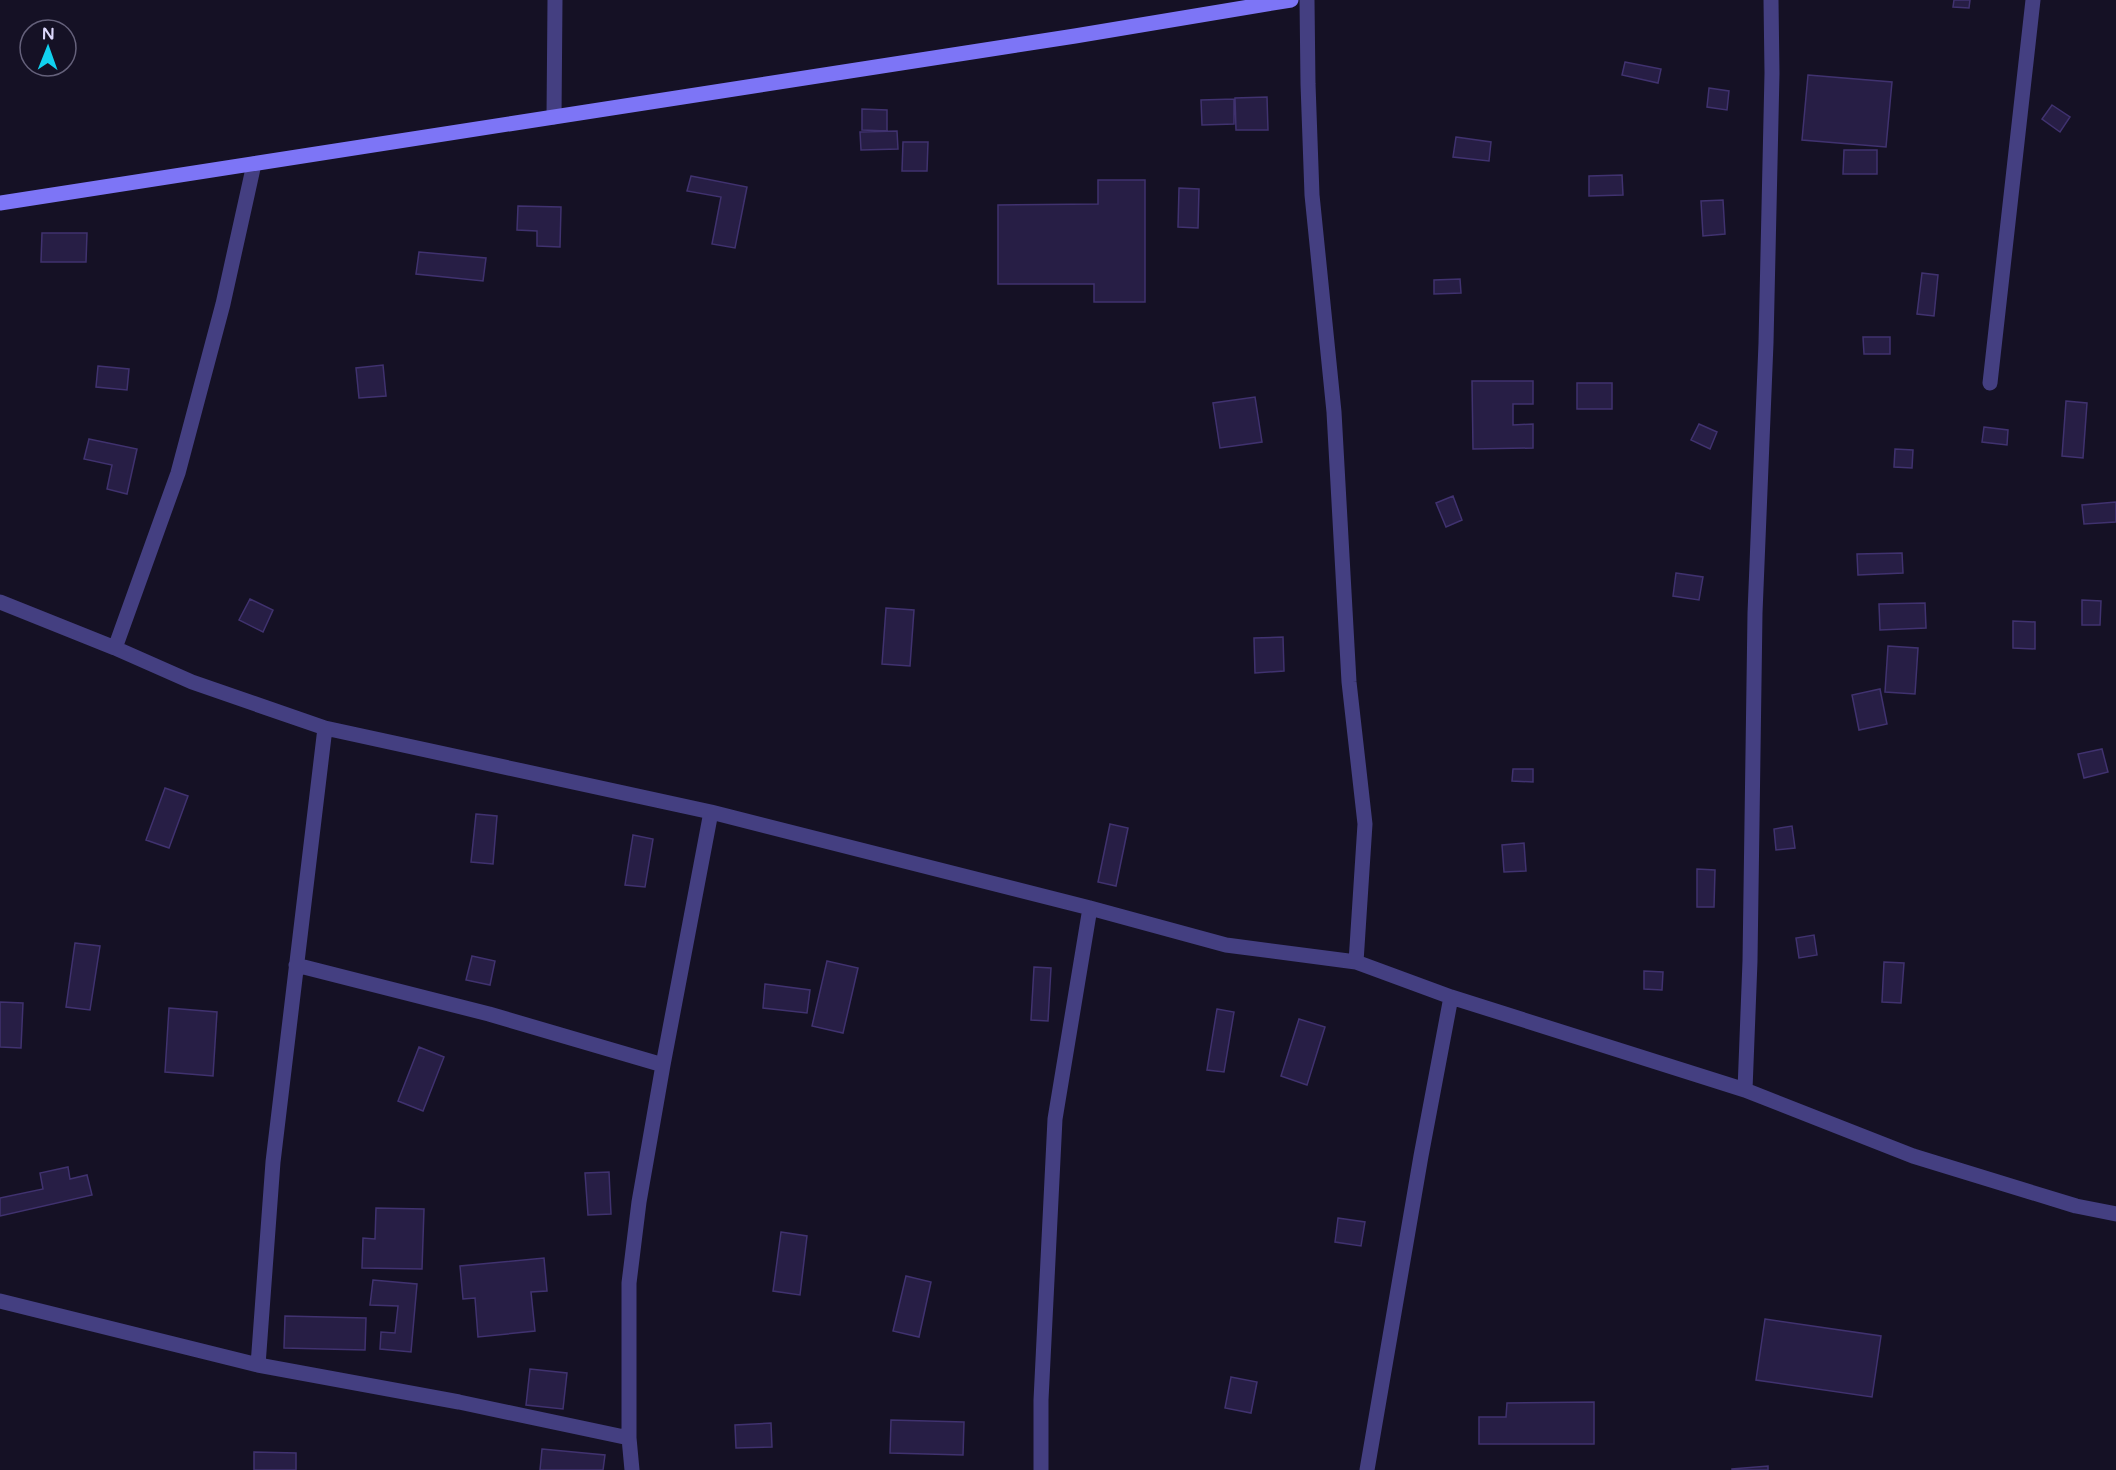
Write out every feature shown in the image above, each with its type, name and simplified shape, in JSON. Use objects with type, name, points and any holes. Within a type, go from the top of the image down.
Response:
[{"type":"street","points":[[554,117],[555,0]]},
{"type":"street","points":[[0,203],[1075,36],[1292,0]]},
{"type":"street","points":[[1307,0],[1312,195],[1334,412],[1349,682],[1365,824],[1356,962]]},
{"type":"street","points":[[1745,1090],[1750,950],[1755,613],[1767,331],[1772,73],[1771,0]]},
{"type":"street","points":[[1990,383],[2033,0]]},
{"type":"street","points":[[115,648],[178,473],[223,304],[254,164]]},
{"type":"street","points":[[0,602],[192,682],[325,728],[711,812],[1090,908],[1226,945],[1356,962],[1451,997],[1745,1090],[1912,1156],[2076,1206],[2116,1214]]},
{"type":"street","points":[[258,1365],[273,1162],[325,728]]},
{"type":"street","points":[[632,1470],[629,1438],[628,1283],[639,1202],[663,1065],[711,812]]},
{"type":"street","points":[[1041,1470],[1041,1400],[1055,1119],[1090,908]]},
{"type":"street","points":[[296,965],[489,1014],[663,1065]]},
{"type":"street","points":[[1367,1470],[1451,997]]},
{"type":"street","points":[[0,1301],[258,1365],[459,1402],[629,1438]]},
{"type":"building","points":[[1954,0],[1970,0],[1969,8],[1953,7]]},
{"type":"building","points":[[1625,62],[1661,69],[1658,83],[1622,75]]},
{"type":"building","points":[[1808,75],[1892,82],[1886,147],[1802,140]]},
{"type":"building","points":[[1709,88],[1729,91],[1727,110],[1707,107]]},
{"type":"building","points":[[1267,97],[1268,130],[1236,130],[1235,98]]},
{"type":"building","points":[[1234,99],[1234,124],[1202,125],[1201,100]]},
{"type":"building","points":[[2052,105],[2070,117],[2060,132],[2042,119]]},
{"type":"building","points":[[862,109],[887,110],[887,131],[862,130]]},
{"type":"building","points":[[897,131],[898,149],[861,150],[860,132]]},
{"type":"building","points":[[1456,137],[1491,142],[1489,161],[1453,157]]},
{"type":"building","points":[[903,142],[928,142],[927,171],[902,171]]},
{"type":"building","points":[[1844,150],[1877,150],[1877,174],[1843,174]]},
{"type":"building","points":[[1622,175],[1623,195],[1589,196],[1589,176]]},
{"type":"building","points":[[691,176],[747,187],[735,248],[712,244],[721,197],[687,191]]},
{"type":"building","points":[[1098,180],[1145,180],[1145,302],[1094,302],[1094,284],[998,284],[998,205],[1098,204]]},
{"type":"building","points":[[1179,188],[1199,189],[1198,228],[1178,227]]},
{"type":"building","points":[[1723,200],[1725,234],[1703,236],[1701,201]]},
{"type":"building","points":[[518,206],[561,207],[560,247],[537,246],[537,231],[517,230]]},
{"type":"building","points":[[42,233],[87,233],[86,262],[41,262]]},
{"type":"building","points":[[419,252],[486,258],[483,281],[416,274]]},
{"type":"building","points":[[1922,273],[1938,275],[1934,316],[1917,314]]},
{"type":"building","points":[[1460,279],[1461,293],[1434,294],[1434,280]]},
{"type":"building","points":[[1863,337],[1890,337],[1890,354],[1864,354]]},
{"type":"building","points":[[383,365],[386,396],[359,398],[356,368]]},
{"type":"building","points":[[98,366],[129,369],[127,390],[96,387]]},
{"type":"building","points":[[1472,381],[1533,381],[1533,404],[1513,404],[1513,425],[1533,424],[1533,448],[1473,449]]},
{"type":"building","points":[[1577,383],[1612,383],[1612,409],[1577,409]]},
{"type":"building","points":[[1255,397],[1262,442],[1220,448],[1213,403]]},
{"type":"building","points":[[2066,401],[2087,403],[2083,458],[2062,456]]},
{"type":"building","points":[[1699,424],[1717,432],[1710,449],[1691,440]]},
{"type":"building","points":[[1984,427],[2008,430],[2007,445],[1982,442]]},
{"type":"building","points":[[89,439],[137,449],[127,494],[107,489],[112,465],[84,459]]},
{"type":"building","points":[[1895,449],[1913,450],[1912,468],[1894,467]]},
{"type":"building","points":[[1453,496],[1462,520],[1446,527],[1436,503]]},
{"type":"building","points":[[2116,502],[2116,522],[2084,524],[2082,505]]},
{"type":"building","points":[[1902,553],[1903,573],[1858,575],[1857,554]]},
{"type":"building","points":[[1676,573],[1703,577],[1699,600],[1673,596]]},
{"type":"building","points":[[250,599],[273,610],[263,632],[239,620]]},
{"type":"building","points":[[2082,600],[2101,601],[2100,625],[2082,625]]},
{"type":"building","points":[[1925,603],[1926,628],[1880,630],[1879,604]]},
{"type":"building","points":[[886,608],[914,610],[910,666],[882,664]]},
{"type":"building","points":[[2013,621],[2035,622],[2035,649],[2013,648]]},
{"type":"building","points":[[1283,637],[1284,671],[1255,673],[1254,638]]},
{"type":"building","points":[[1888,646],[1918,648],[1915,694],[1885,692]]},
{"type":"building","points":[[1880,689],[1887,724],[1859,730],[1852,695]]},
{"type":"building","points":[[2102,749],[2108,772],[2084,778],[2078,754]]},
{"type":"building","points":[[1513,769],[1533,769],[1533,782],[1512,781]]},
{"type":"building","points":[[165,788],[188,796],[169,848],[146,840]]},
{"type":"building","points":[[476,814],[497,816],[493,864],[471,862]]},
{"type":"building","points":[[1110,824],[1128,828],[1116,886],[1098,882]]},
{"type":"building","points":[[1792,826],[1795,848],[1776,850],[1774,829]]},
{"type":"building","points":[[633,835],[653,839],[645,887],[625,885]]},
{"type":"building","points":[[1524,843],[1526,871],[1504,872],[1502,845]]},
{"type":"building","points":[[1697,869],[1715,870],[1714,907],[1697,907]]},
{"type":"building","points":[[1814,935],[1817,955],[1799,958],[1796,938]]},
{"type":"building","points":[[75,943],[100,946],[90,1010],[66,1007]]},
{"type":"building","points":[[472,956],[495,961],[490,985],[466,980]]},
{"type":"building","points":[[827,961],[858,968],[843,1033],[812,1026]]},
{"type":"building","points":[[1884,962],[1904,963],[1901,1003],[1882,1002]]},
{"type":"building","points":[[1034,967],[1051,968],[1048,1021],[1031,1020]]},
{"type":"building","points":[[1644,971],[1663,972],[1662,990],[1644,989]]},
{"type":"building","points":[[765,984],[810,990],[807,1013],[763,1008]]},
{"type":"building","points":[[0,1002],[23,1003],[21,1048],[0,1047]]},
{"type":"building","points":[[169,1008],[217,1012],[213,1076],[165,1072]]},
{"type":"building","points":[[1217,1009],[1234,1012],[1224,1072],[1207,1070]]},
{"type":"building","points":[[1299,1019],[1325,1027],[1307,1085],[1281,1076]]},
{"type":"building","points":[[419,1047],[444,1057],[423,1111],[398,1101]]},
{"type":"building","points":[[68,1167],[70,1179],[87,1175],[92,1195],[0,1216],[0,1198],[43,1189],[40,1173]]},
{"type":"building","points":[[609,1172],[611,1214],[588,1215],[585,1173]]},
{"type":"building","points":[[376,1208],[424,1209],[422,1269],[362,1268],[363,1238],[375,1239]]},
{"type":"building","points":[[1338,1218],[1365,1222],[1361,1246],[1335,1242]]},
{"type":"building","points":[[781,1232],[807,1236],[800,1295],[773,1291]]},
{"type":"building","points":[[544,1258],[547,1291],[531,1292],[535,1331],[478,1337],[475,1298],[463,1299],[460,1266]]},
{"type":"building","points":[[906,1276],[931,1282],[919,1337],[893,1331]]},
{"type":"building","points":[[373,1280],[417,1284],[411,1352],[380,1349],[381,1332],[395,1333],[398,1306],[370,1305]]},
{"type":"building","points":[[285,1316],[366,1318],[365,1350],[284,1348]]},
{"type":"building","points":[[1765,1319],[1881,1336],[1872,1397],[1756,1380]]},
{"type":"building","points":[[530,1369],[567,1373],[563,1409],[526,1405]]},
{"type":"building","points":[[1231,1377],[1257,1382],[1251,1413],[1225,1408]]},
{"type":"building","points":[[1594,1402],[1594,1444],[1479,1444],[1479,1417],[1506,1417],[1507,1403]]},
{"type":"building","points":[[891,1420],[964,1422],[963,1455],[890,1453]]},
{"type":"building","points":[[771,1423],[772,1447],[736,1448],[735,1425]]},
{"type":"building","points":[[542,1449],[605,1455],[603,1470],[540,1470]]},
{"type":"building","points":[[254,1452],[296,1453],[296,1470],[254,1470]]},
{"type":"building","points":[[1768,1466],[1768,1470],[1732,1470],[1732,1469]]}]
